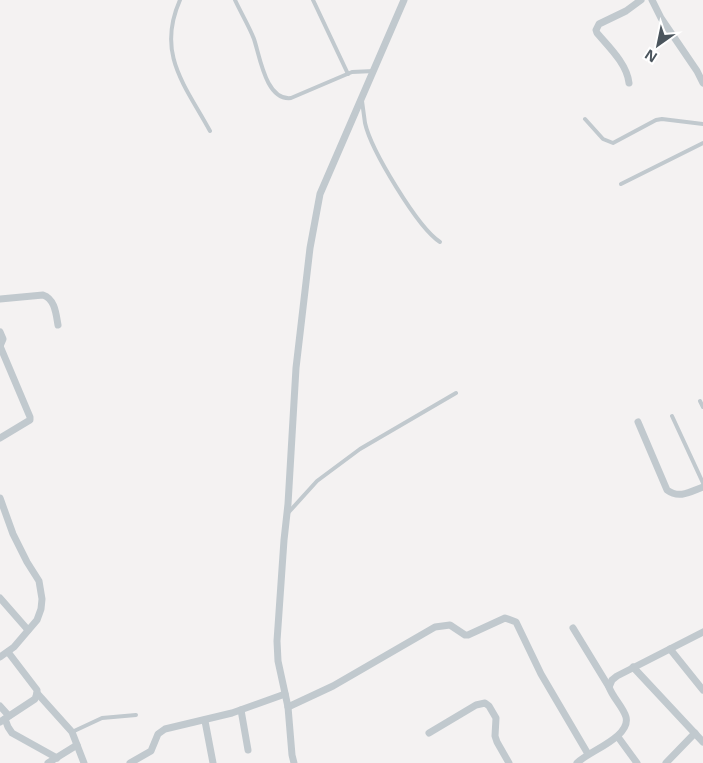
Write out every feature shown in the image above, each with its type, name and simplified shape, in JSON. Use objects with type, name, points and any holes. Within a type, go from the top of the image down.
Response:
[{"type":"street","points":[[292,761],[288,708],[278,661],[277,641],[296,368],[310,248],[320,194],[404,0]]},
{"type":"street","points":[[629,83],[626,72],[620,62],[596,30],[599,24],[617,16],[641,0]]},
{"type":"street","points":[[652,0],[661,18],[698,71],[703,83]]},
{"type":"street","points":[[0,299],[43,295],[48,297],[53,304],[58,325]]},
{"type":"street","points":[[0,332],[3,339],[0,346],[30,417],[30,420],[25,424],[0,438]]},
{"type":"street","points":[[638,422],[667,490],[673,494],[682,495],[703,485]]},
{"type":"street","points":[[0,501],[13,534],[39,581],[42,599],[40,615],[8,652],[0,657]]},
{"type":"street","points":[[0,598],[28,630]]},
{"type":"street","points":[[288,708],[333,686],[434,627],[450,625],[468,635],[505,618],[512,619],[520,627],[541,674],[588,754]]},
{"type":"street","points":[[573,628],[626,716],[626,725],[618,737],[588,754],[577,763]]},
{"type":"street","points":[[609,687],[612,680],[617,676],[703,632]]},
{"type":"street","points":[[670,649],[701,685]]},
{"type":"street","points":[[8,652],[38,693],[72,732],[84,763]]},
{"type":"street","points":[[634,667],[703,742]]},
{"type":"street","points":[[5,719],[35,699],[38,693]]},
{"type":"street","points":[[130,763],[151,751],[161,731],[205,721],[285,694]]},
{"type":"street","points":[[429,733],[476,705],[485,704],[489,706],[496,718],[495,736],[509,763]]},
{"type":"street","points":[[0,706],[12,733],[57,758]]},
{"type":"street","points":[[241,710],[248,750]]},
{"type":"street","points":[[205,721],[213,763]]},
{"type":"street","points":[[666,763],[695,734]]},
{"type":"street","points":[[618,737],[638,763]]},
{"type":"street","points":[[48,763],[77,745]]},
{"type":"lane","points":[[180,0],[170,35],[172,60],[210,131]]},
{"type":"lane","points":[[235,0],[254,38],[264,72],[276,94],[281,97],[291,98],[348,74],[374,71]]},
{"type":"lane","points":[[313,0],[348,74]]},
{"type":"lane","points":[[362,98],[365,124],[382,163],[427,232],[440,242]]},
{"type":"lane","points":[[585,119],[603,139],[613,143],[656,120],[662,119],[703,124]]},
{"type":"lane","points":[[621,184],[703,143]]},
{"type":"lane","points":[[287,514],[317,481],[360,449],[456,392]]},
{"type":"lane","points":[[700,401],[703,407]]},
{"type":"lane","points":[[672,416],[703,485]]},
{"type":"lane","points":[[72,732],[102,718],[136,715]]}]
